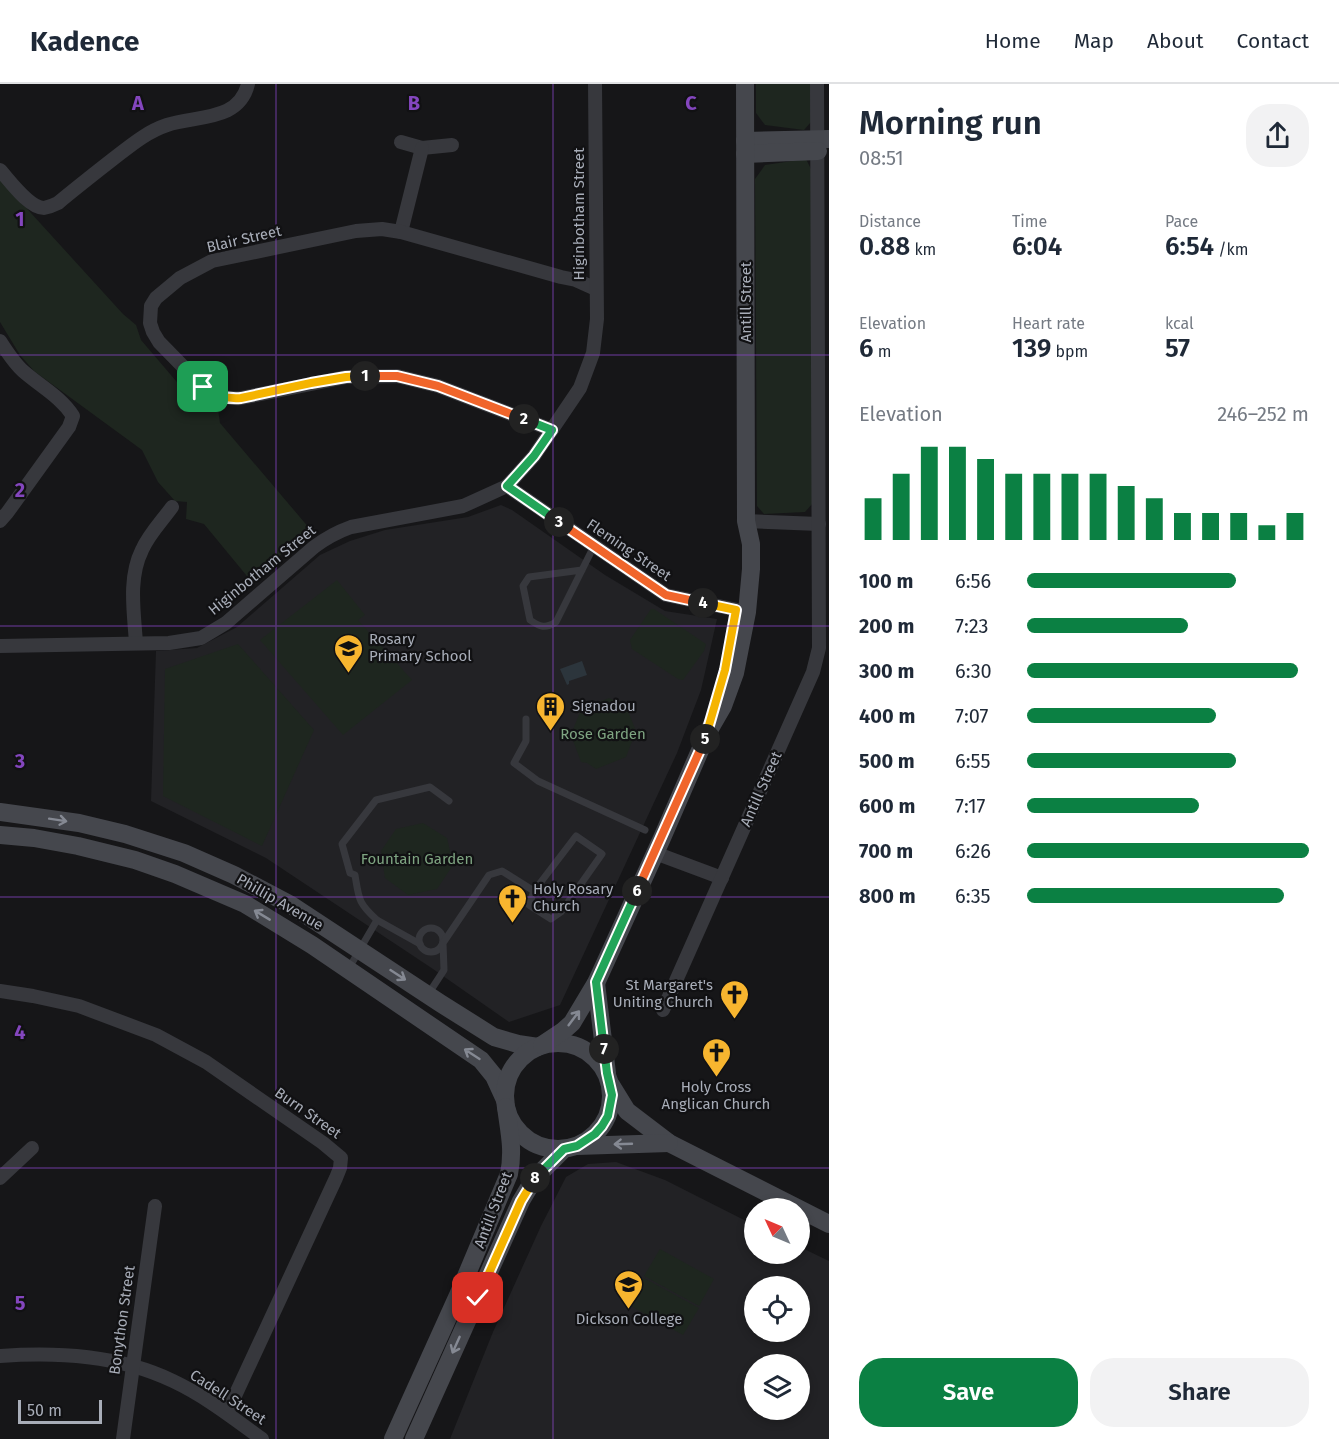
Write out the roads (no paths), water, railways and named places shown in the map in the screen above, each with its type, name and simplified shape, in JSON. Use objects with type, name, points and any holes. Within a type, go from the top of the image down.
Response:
[{"type":"main road","name":"Antill Street","points":[[540,1046],[572,1023],[596,982],[708,732],[723,706],[735,673],[741,611],[751,569],[751,544],[746,521],[745,84]]},
{"type":"main road","points":[[745,147],[823,145]]},
{"type":"main road","name":"Phillip Avenue","points":[[0,812],[79,823],[125,834],[184,853],[234,875],[291,905],[494,1037],[518,1044],[540,1046]]},
{"type":"main road","name":"Phillip Avenue","points":[[0,835],[78,846],[135,860],[175,874],[245,904],[312,945],[481,1060],[494,1076],[506,1104]]},
{"type":"main road","points":[[571,1147],[595,1134],[602,1126],[608,1116],[612,1095],[596,982]]},
{"type":"main road","points":[[669,1143],[544,1148],[525,1138],[511,1121],[506,1104],[507,1080],[524,1056],[540,1046],[553,1043],[574,1045],[593,1056],[601,1064],[627,1110],[669,1143],[829,1224]]},
{"type":"main road","name":"Antill Street","points":[[393,1439],[459,1293],[509,1174],[512,1158],[506,1104]]},
{"type":"main road","name":"Antill Street","points":[[414,1439],[521,1201],[534,1179],[571,1147]]},
{"type":"street","points":[[0,170],[34,206],[45,208],[52,206],[137,140],[168,125],[226,112],[236,106],[246,92],[248,84]]},
{"type":"street","name":"Higinbotham Street","points":[[0,646],[169,643],[201,639],[226,623],[314,547],[338,531],[463,506],[507,486],[534,456],[580,388],[592,353],[597,319],[595,84]]},
{"type":"street","name":"Antill Street","points":[[663,1010],[816,664],[819,648],[823,145],[817,84]]},
{"type":"street","points":[[401,142],[422,148],[452,145]]},
{"type":"street","points":[[401,232],[422,148]]},
{"type":"street","name":"Blair Street","points":[[552,430],[438,386],[397,376],[346,377],[230,399],[203,387],[159,342],[150,324],[151,306],[156,298],[180,278],[212,261],[356,231],[382,229],[401,232],[576,280],[596,289]]},
{"type":"street","points":[[0,341],[16,364],[69,408],[73,416],[69,427],[0,521]]},
{"type":"street","name":"Fleming Street","points":[[507,486],[666,595],[741,611]]},
{"type":"street","points":[[136,643],[133,582],[136,565],[142,547],[172,507]]},
{"type":"street","points":[[746,521],[819,524]]},
{"type":"street","points":[[655,853],[722,878]]},
{"type":"street","name":"Burn Street","points":[[0,991],[79,1006],[156,1035],[206,1062],[341,1158],[336,1178],[227,1413]]},
{"type":"street","points":[[0,1178],[32,1148]]},
{"type":"street","name":"Bonython Street","points":[[123,1439],[155,1206]]},
{"type":"street","name":"Cadell Street","points":[[0,1356],[22,1354],[85,1356],[133,1366],[188,1389],[227,1413],[262,1439]]},
{"type":"lane","points":[[582,570],[529,577],[523,586],[530,620],[537,625],[548,627],[556,622],[582,570],[594,546]]},
{"type":"lane","points":[[526,719],[525,741],[514,764],[538,781],[645,830]]},
{"type":"lane","points":[[448,801],[430,788],[376,800],[342,844],[350,873],[355,875],[359,898],[365,909],[377,920],[420,944],[425,950],[432,951],[439,948],[489,875],[502,871],[534,891]]},
{"type":"lane","points":[[576,836],[602,854],[561,912],[551,919],[529,905],[534,891],[576,836]]},
{"type":"lane","points":[[175,874],[184,853]]},
{"type":"lane","points":[[348,970],[377,920]]},
{"type":"lane","points":[[420,944],[419,940],[423,930],[431,928],[441,933],[444,970],[427,995]]},
{"type":"place","name":"Rosary Primary School","points":[[348,674]]},
{"type":"place","name":"Signadou","points":[[551,732]]},
{"type":"place","name":"Holy Rosary Church","points":[[512,924]]},
{"type":"place","name":"St Margaret's Uniting Church","points":[[734,1020]]},
{"type":"place","name":"Holy Cross Anglican Church","points":[[716,1078]]},
{"type":"place","name":"Dickson College","points":[[629,1310]]},
{"type":"park label","name":"Rose Garden","points":[[603,734]]},
{"type":"park label","name":"Fountain Garden","points":[[417,859]]}]
